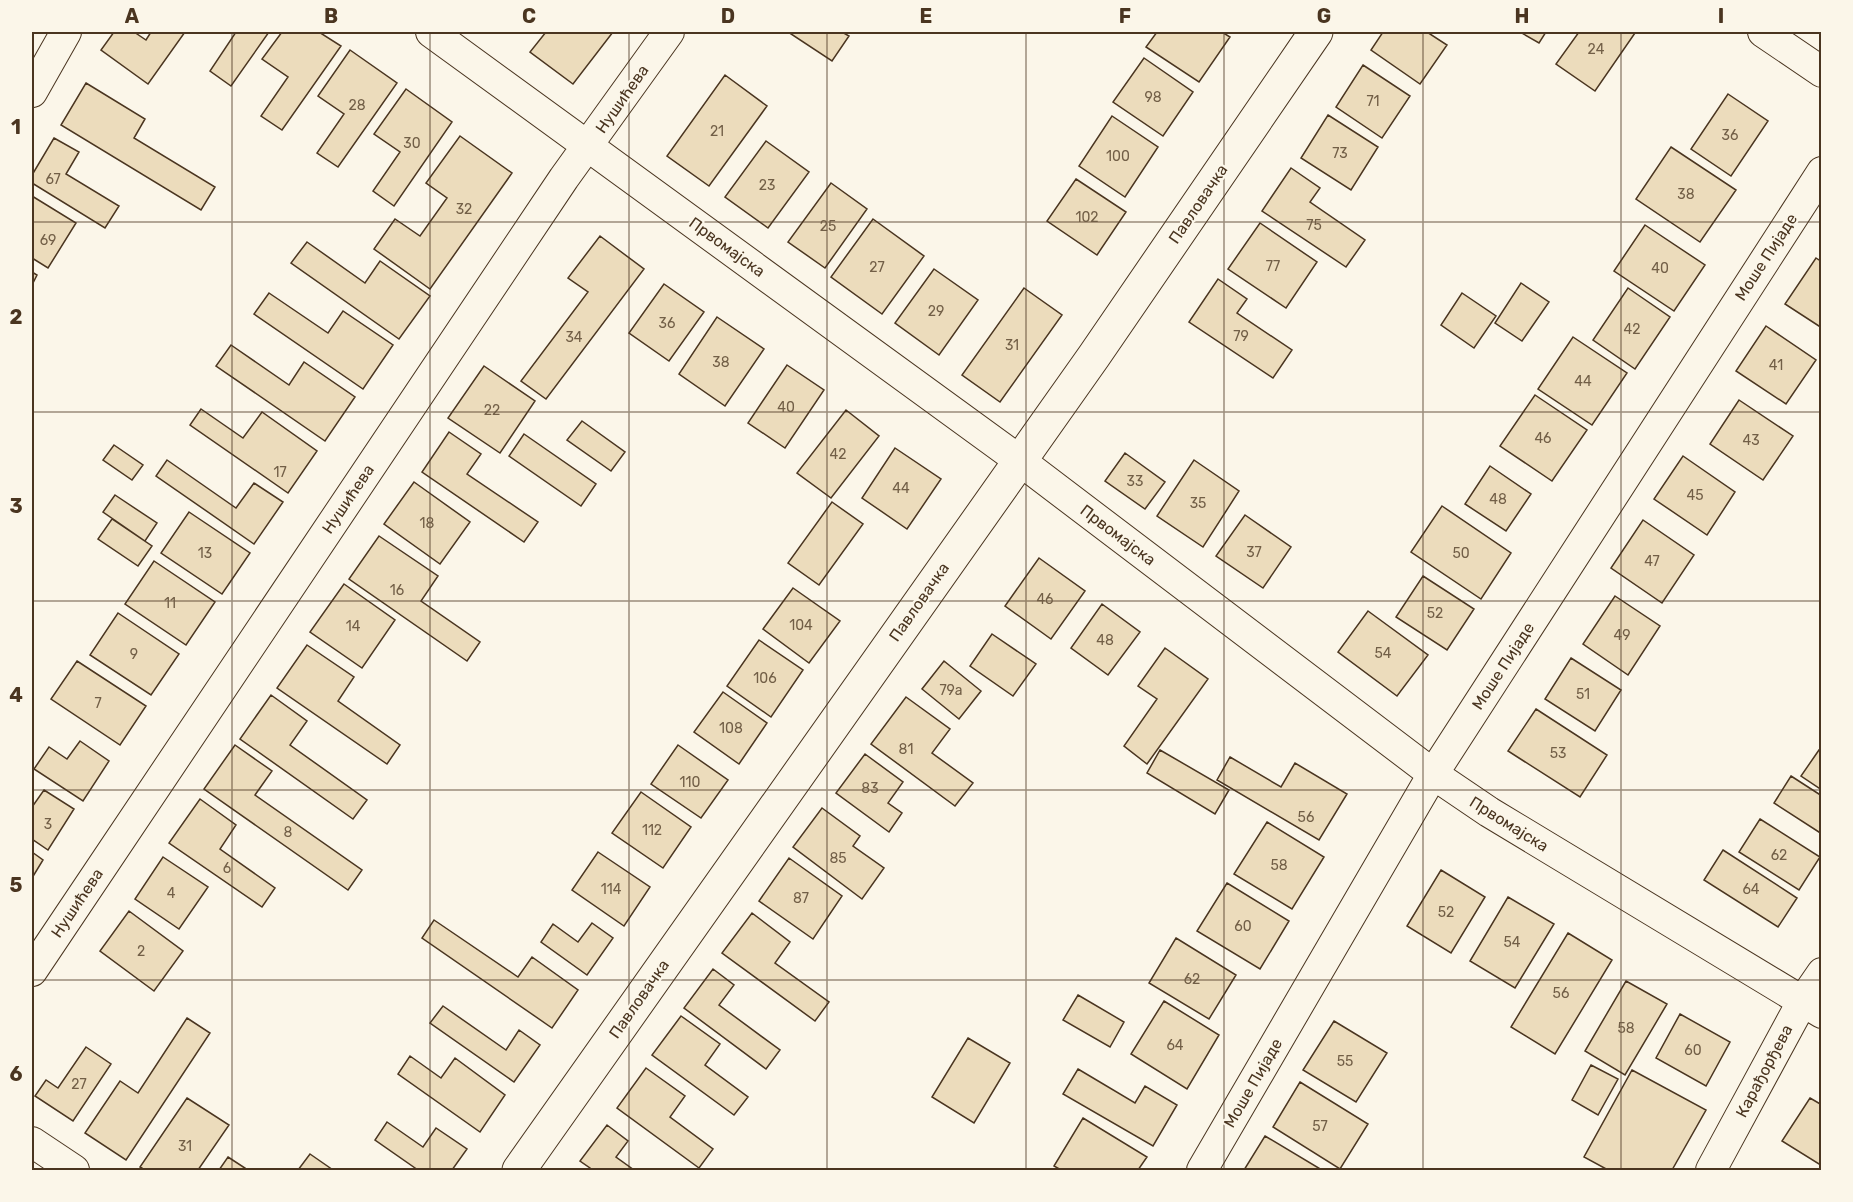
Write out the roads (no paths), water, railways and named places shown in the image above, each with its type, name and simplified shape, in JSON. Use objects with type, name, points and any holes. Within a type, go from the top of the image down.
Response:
[{"type":"street","points":[[32,92],[66,32]]},
{"type":"street","name":"Првомајска","points":[[431,32],[1019,460],[1433,774],[1489,812],[1812,1008]]},
{"type":"street","name":"Нушићева","points":[[32,971],[564,178],[669,32]]},
{"type":"street","name":"Павловачка","points":[[519,1170],[1094,356],[1316,32]]},
{"type":"street","points":[[1763,32],[1821,72]]},
{"type":"street","name":"Моше Пијаде","points":[[1202,1170],[1433,774],[1821,172]]},
{"type":"street","name":"Карађорђева","points":[[1711,1170],[1812,1008],[1821,973]]},
{"type":"street","points":[[32,1142],[74,1170]]}]
